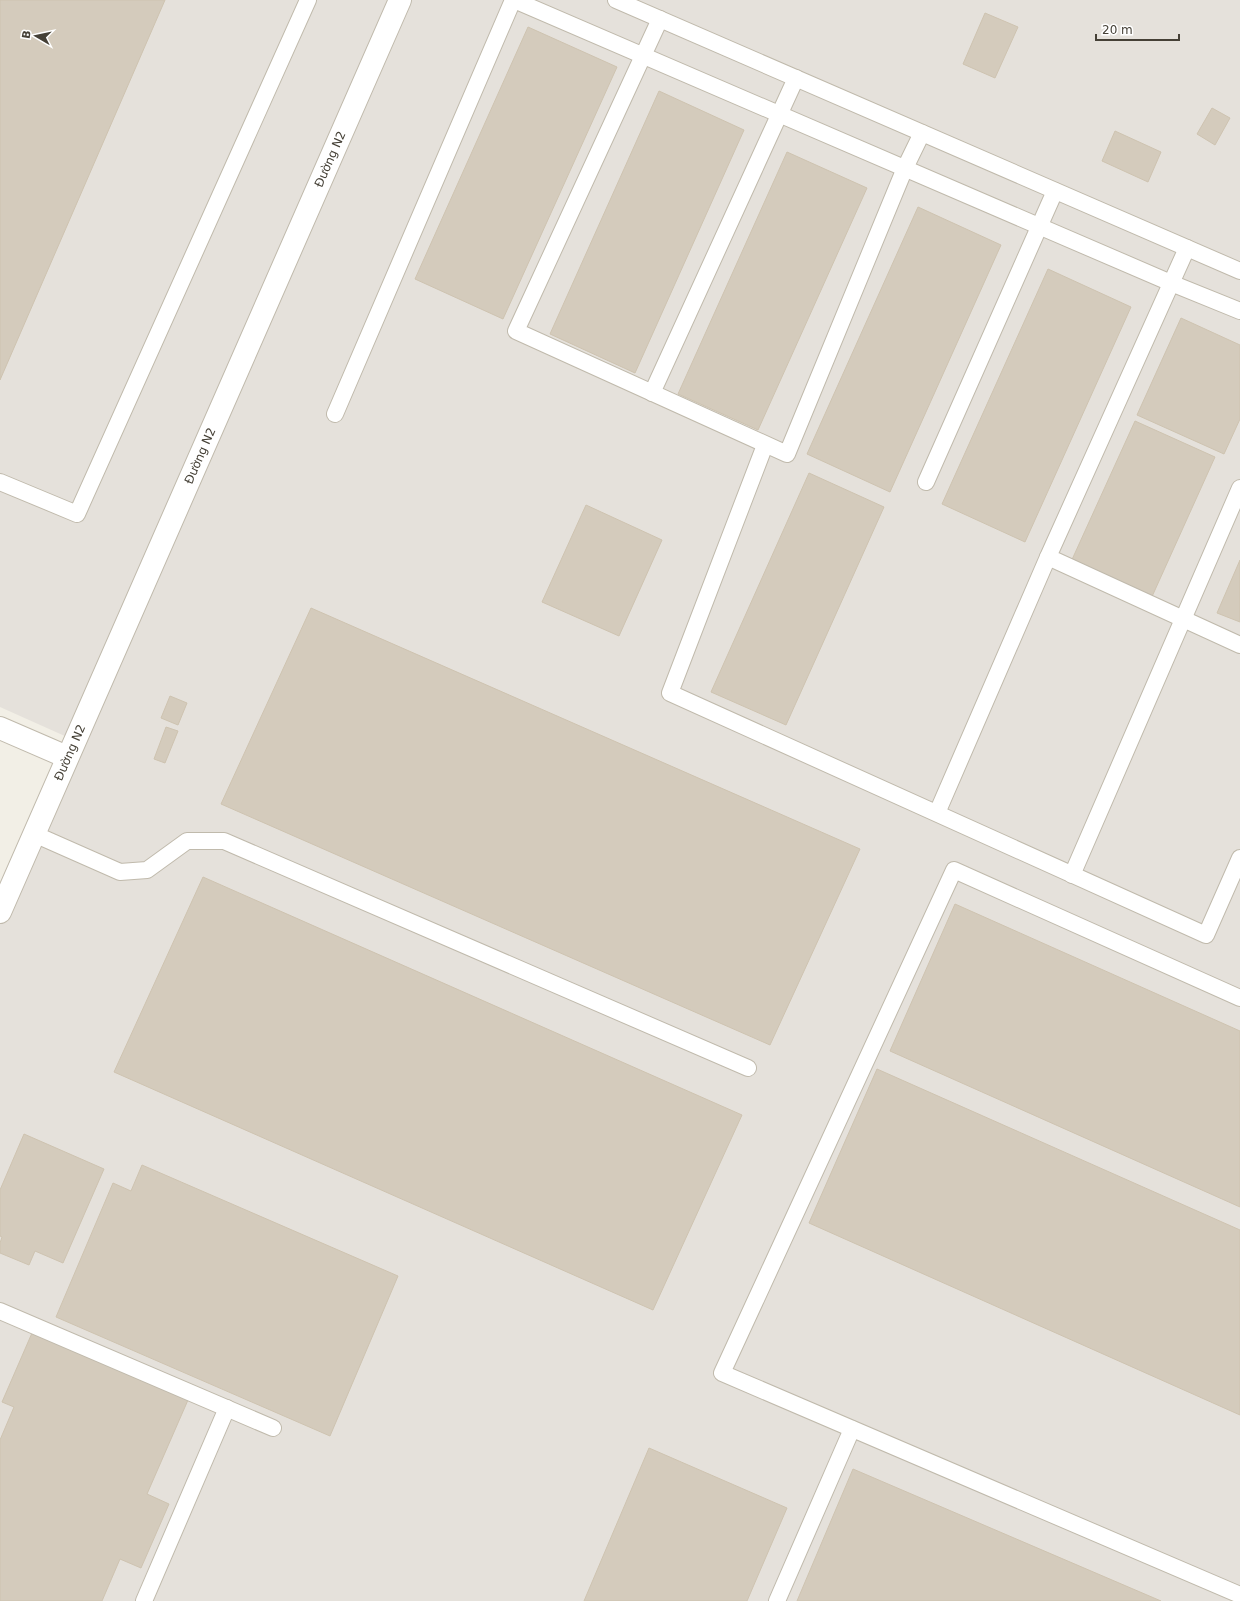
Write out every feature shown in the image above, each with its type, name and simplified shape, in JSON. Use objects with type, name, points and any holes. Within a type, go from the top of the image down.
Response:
[{"type":"street","name":"Đường N2","points":[[0,912],[400,0]]},
{"type":"street","points":[[0,728],[67,757]]},
{"type":"lane","points":[[0,482],[77,514],[308,0]]},
{"type":"lane","points":[[335,414],[513,0],[1240,311]]},
{"type":"lane","points":[[616,0],[1240,271]]},
{"type":"lane","points":[[660,19],[516,331],[765,445],[786,454],[905,168],[922,133]]},
{"type":"lane","points":[[652,393],[796,78]]},
{"type":"lane","points":[[926,482],[1055,191]]},
{"type":"lane","points":[[937,813],[1048,557],[1187,248]]},
{"type":"lane","points":[[765,445],[670,694],[1206,935],[1240,858]]},
{"type":"lane","points":[[1072,875],[1240,488]]},
{"type":"lane","points":[[1048,557],[1240,645]]},
{"type":"lane","points":[[34,834],[120,872],[147,870],[187,841],[224,841],[748,1068]]},
{"type":"lane","points":[[1240,998],[954,870],[722,1373],[1240,1595]]},
{"type":"lane","points":[[0,1311],[273,1428]]},
{"type":"lane","points":[[144,1601],[227,1408]]},
{"type":"lane","points":[[777,1601],[852,1429]]},
{"type":"shaded area","points":[[0,0],[1240,0],[1240,1601],[0,1601],[0,892],[67,737],[0,707]]},
{"type":"building","points":[[0,0],[165,0],[0,380]]},
{"type":"building","points":[[985,13],[1018,27],[995,78],[963,64]]},
{"type":"building","points":[[528,27],[617,67],[503,319],[415,279]]},
{"type":"building","points":[[659,91],[744,130],[635,373],[550,334]]},
{"type":"building","points":[[1212,108],[1230,118],[1215,145],[1197,134]]},
{"type":"building","points":[[1115,131],[1161,152],[1148,182],[1102,161]]},
{"type":"building","points":[[787,152],[867,188],[758,430],[678,394]]},
{"type":"building","points":[[918,207],[1001,245],[890,492],[807,454]]},
{"type":"building","points":[[1048,269],[1131,307],[1025,542],[942,504]]},
{"type":"building","points":[[1181,318],[1240,345],[1240,419],[1224,454],[1137,415]]},
{"type":"building","points":[[1135,421],[1215,457],[1150,601],[1070,564]]},
{"type":"building","points":[[809,473],[884,507],[786,725],[711,692]]},
{"type":"building","points":[[586,505],[662,540],[619,636],[542,602]]},
{"type":"building","points":[[1240,560],[1240,622],[1217,613]]},
{"type":"building","points":[[311,608],[860,849],[770,1045],[221,804]]},
{"type":"building","points":[[170,696],[187,703],[178,725],[161,718]]},
{"type":"building","points":[[166,727],[178,731],[165,763],[154,759]]},
{"type":"building","points":[[203,877],[742,1115],[653,1310],[114,1072]]},
{"type":"building","points":[[955,904],[1240,1031],[1240,1207],[890,1051]]},
{"type":"building","points":[[877,1069],[1240,1230],[1240,1415],[809,1223]]},
{"type":"building","points":[[24,1134],[104,1169],[63,1263],[35,1251],[29,1265],[0,1253],[0,1243],[2,1237],[0,1236],[0,1190]]},
{"type":"building","points":[[142,1165],[398,1276],[330,1436],[56,1317],[113,1183],[131,1191]]},
{"type":"building","points":[[32,1333],[188,1400],[147,1494],[169,1504],[141,1568],[120,1559],[102,1601],[0,1601],[0,1440],[14,1407],[2,1402]]},
{"type":"building","points":[[649,1448],[787,1508],[747,1601],[584,1601]]},
{"type":"building","points":[[853,1469],[1161,1601],[797,1601]]}]
